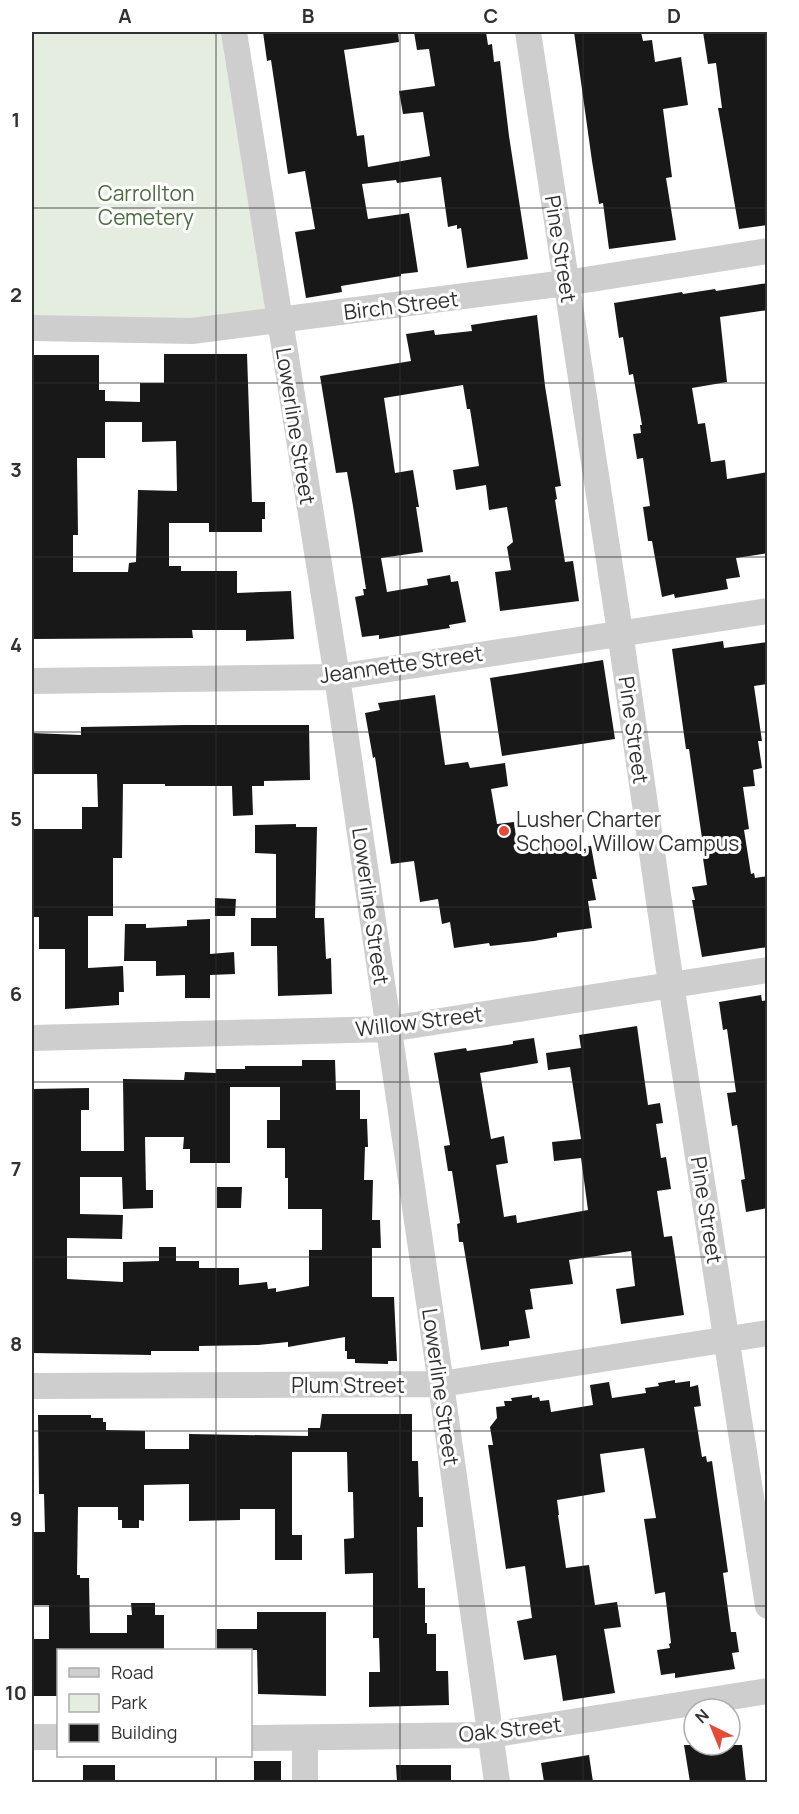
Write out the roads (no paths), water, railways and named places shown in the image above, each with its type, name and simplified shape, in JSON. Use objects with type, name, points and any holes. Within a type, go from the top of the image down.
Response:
[{"type":"street","name":"Lowerline Street","points":[[234,32],[337,677],[497,1782]]},
{"type":"street","name":"Pine Street","points":[[528,32],[620,632],[671,984],[768,1606]]},
{"type":"street","name":"Birch Street","points":[[32,328],[192,331],[566,283],[768,251]]},
{"type":"street","name":"Jeannette Street","points":[[32,681],[337,677],[768,611]]},
{"type":"street","name":"Willow Street","points":[[32,1038],[389,1029],[768,970]]},
{"type":"street","name":"Plum Street","points":[[32,1386],[441,1384],[768,1333]]},
{"type":"street","name":"Oak Street","points":[[252,1738],[490,1735],[768,1691]]},
{"type":"street","points":[[32,1737],[57,1737]]},
{"type":"street","points":[[305,1738],[305,1782]]},
{"type":"place","name":"Lusher Charter School, Willow Campus","points":[[504,831]]},
{"type":"park label","name":"Carrollton Cemetery","points":[[146,205]]}]
